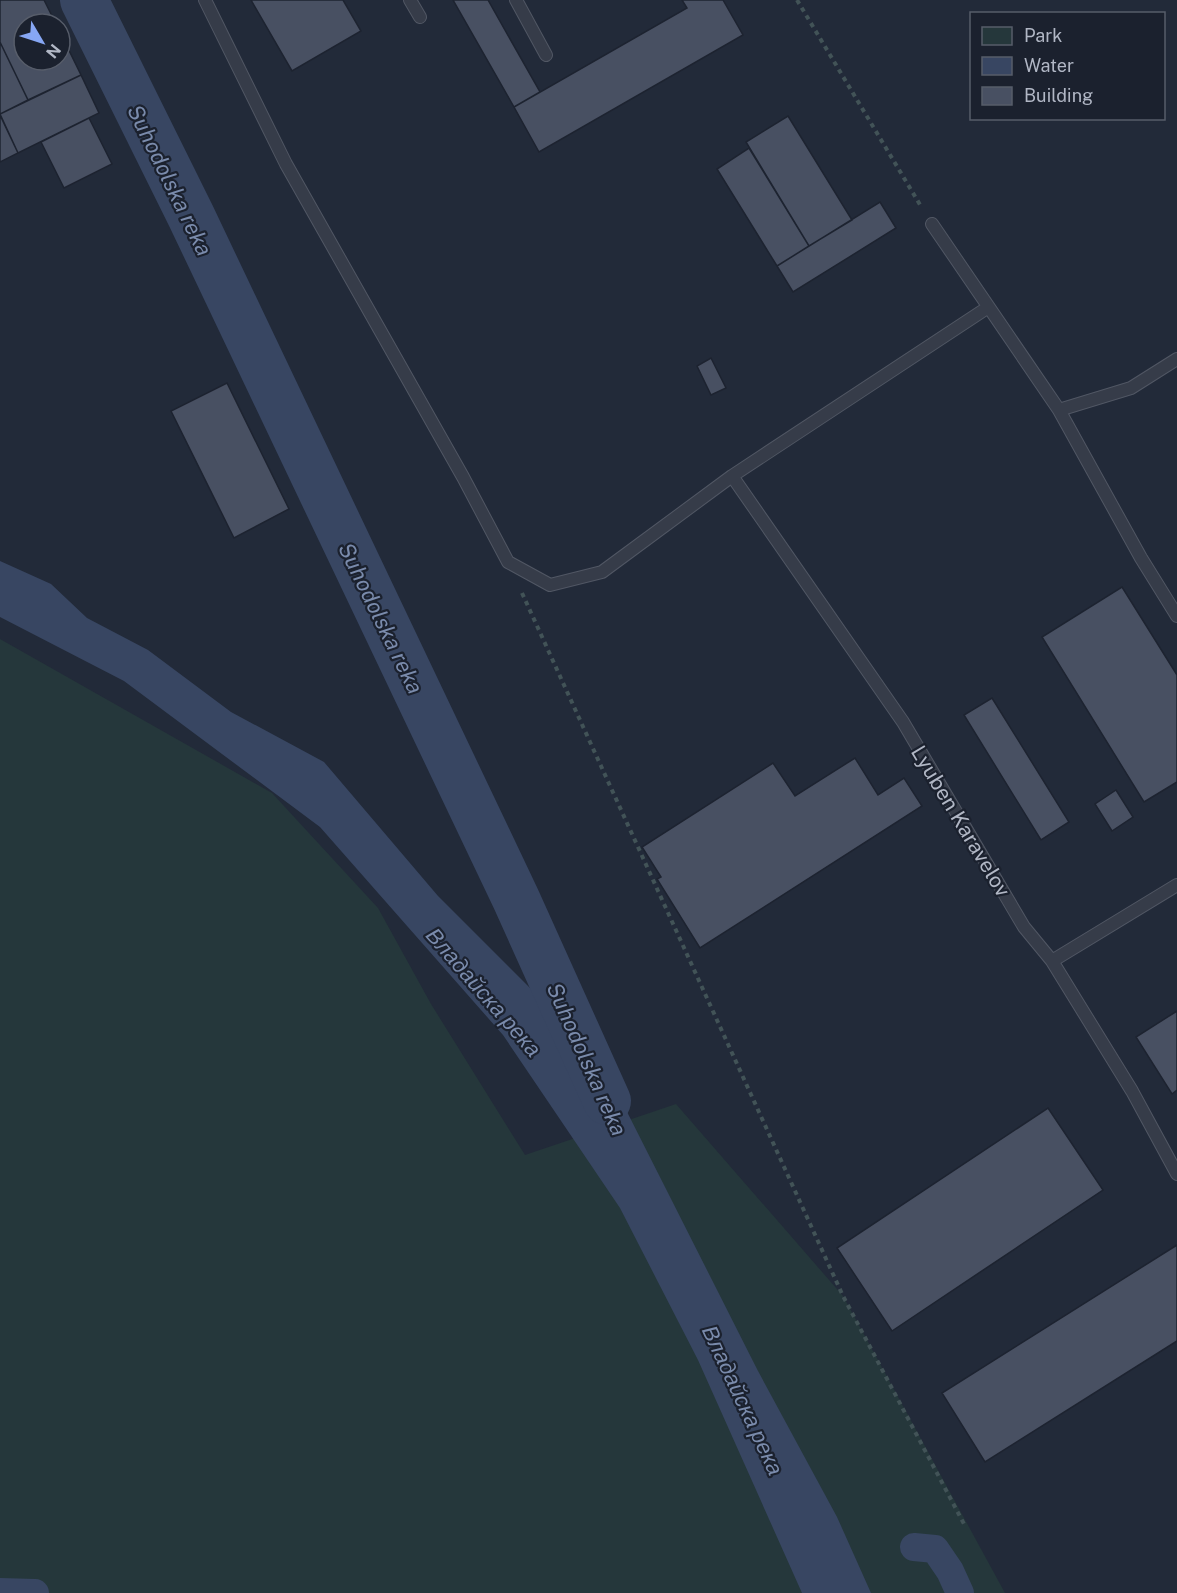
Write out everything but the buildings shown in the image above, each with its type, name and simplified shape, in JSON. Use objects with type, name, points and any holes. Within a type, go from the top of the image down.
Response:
[{"type":"lane","points":[[205,0],[286,164],[463,477],[508,562],[550,585],[602,572],[732,476],[987,308]]},
{"type":"lane","points":[[410,0],[420,17]]},
{"type":"lane","points":[[516,0],[546,55]]},
{"type":"lane","points":[[932,224],[987,308],[1059,410],[1141,558],[1177,616]]},
{"type":"lane","points":[[1059,410],[1131,388],[1177,358]]},
{"type":"lane","name":"Lyuben Karavelov","points":[[732,476],[903,722],[1024,927],[1052,961],[1132,1091],[1177,1174]]},
{"type":"lane","points":[[1052,961],[1177,885]]},
{"type":"path","points":[[797,0],[932,224]]},
{"type":"path","points":[[508,562],[843,1296],[964,1524]]},
{"type":"green space","points":[[0,639],[272,793],[378,908],[431,1004],[525,1155],[676,1104],[843,1296],[1005,1593],[0,1593]]},
{"type":"water","name":"Владайска река","points":[[0,561],[51,584],[87,618],[148,650],[231,712],[324,762],[438,896],[546,1004],[580,1043],[620,1098],[758,1371],[837,1517],[871,1593],[802,1593],[698,1360],[620,1208],[503,1035],[320,827],[124,681],[0,617]]},
{"type":"waterway","name":"Suhodolska reka","points":[[84,0],[191,216],[516,899],[607,1101]]},
{"type":"waterway","points":[[914,1547],[935,1549],[950,1571],[960,1593]]},
{"type":"waterway","points":[[0,1592],[35,1593]]}]
